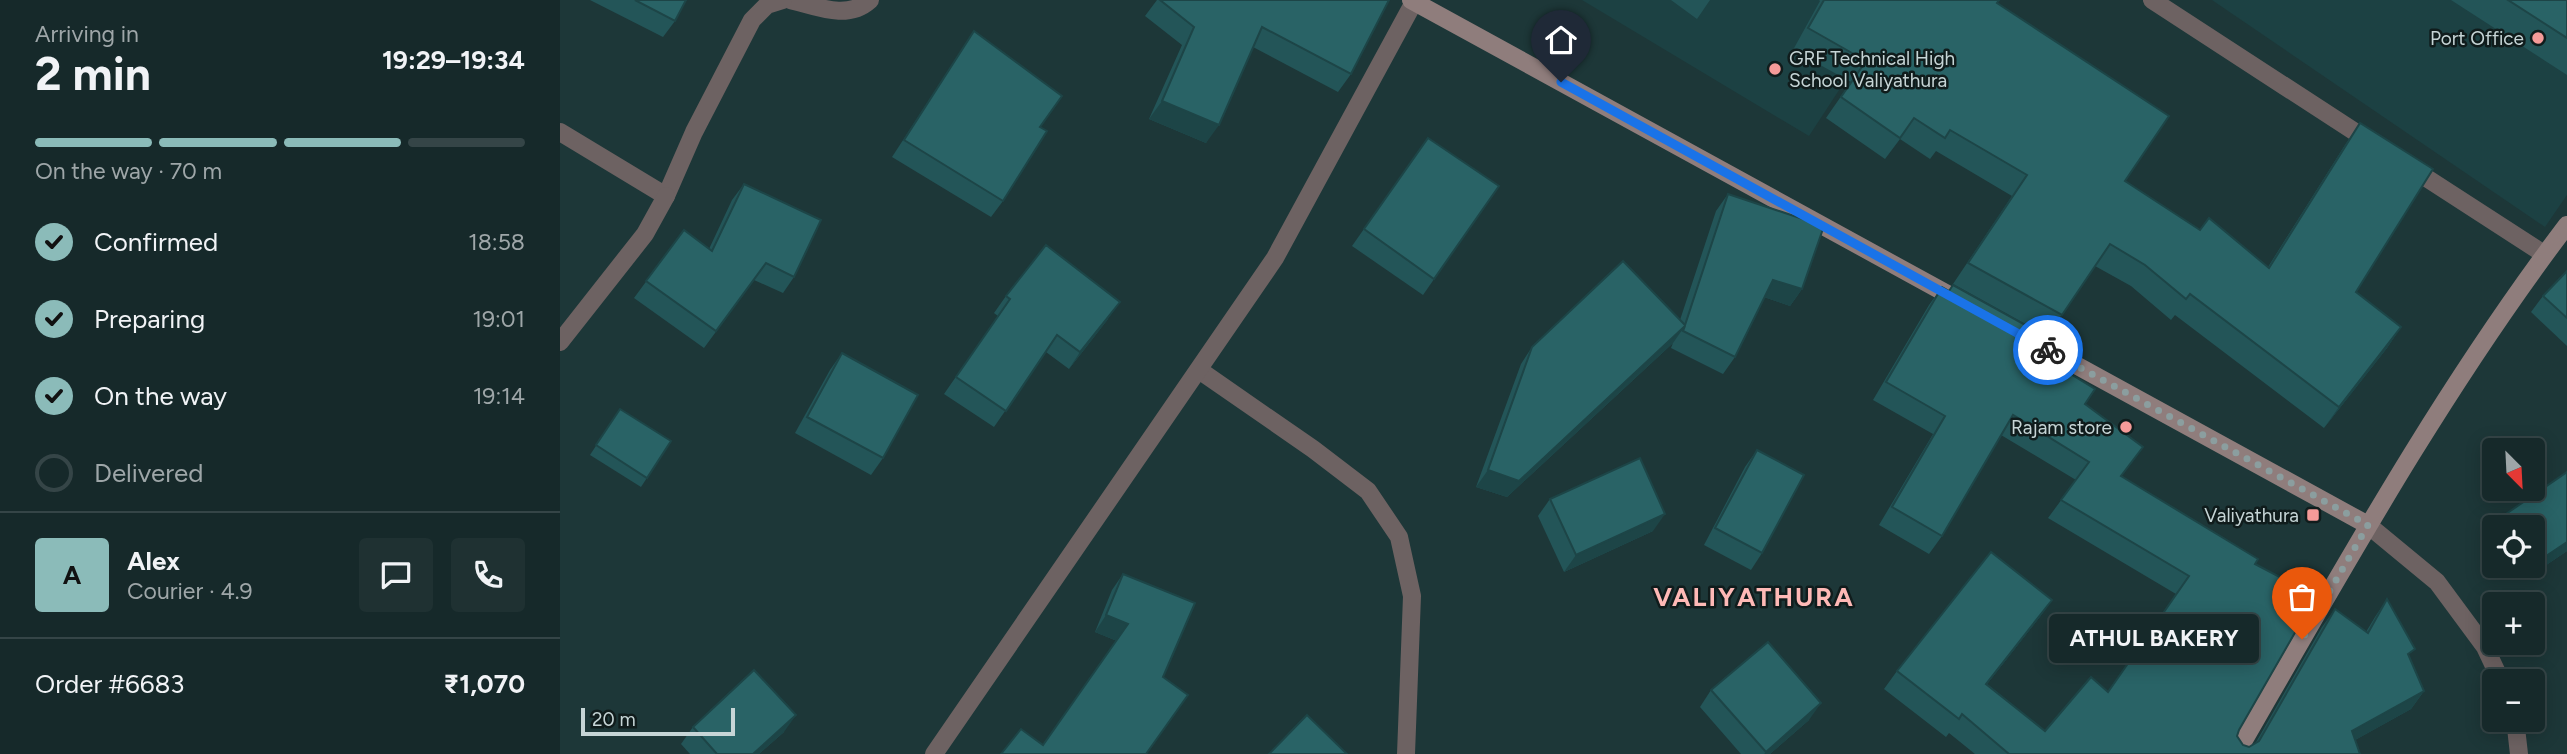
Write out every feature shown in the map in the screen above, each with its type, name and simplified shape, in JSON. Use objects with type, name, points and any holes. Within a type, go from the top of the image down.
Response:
[{"type":"main road","points":[[1413,1],[1977,310]]},
{"type":"main road","points":[[2236,754],[2368,525],[2437,412],[2544,254],[2567,225]]},
{"type":"main road","points":[[2014,330],[2368,525]]},
{"type":"street","points":[[560,342],[645,234],[752,20],[767,5],[783,0]]},
{"type":"street","points":[[790,0],[844,13],[861,8],[870,0]]},
{"type":"street","points":[[2152,0],[2544,254]]},
{"type":"street","points":[[934,754],[1275,258],[1413,1]]},
{"type":"street","points":[[560,132],[666,196]]},
{"type":"street","points":[[1199,370],[1313,449],[1368,491],[1399,537],[1412,596],[1406,754]]},
{"type":"street","points":[[2368,525],[2437,582],[2486,647],[2496,669]]},
{"type":"street","points":[[2516,732],[2519,754]]},
{"type":"shaded area","name":"GRF Technical High School Valiyathura","points":[[1582,0],[1898,0],[1809,136]]},
{"type":"shaded area","points":[[2212,0],[2567,0],[2567,195],[2545,227]]},
{"type":"building","points":[[635,0],[686,0],[675,21]]},
{"type":"building","points":[[1160,0],[1389,0],[1351,74],[1262,27],[1219,125],[1162,101],[1194,27]]},
{"type":"building","points":[[1824,0],[1999,0],[1997,3],[2169,116],[2125,181],[2200,230],[2209,218],[2269,268],[2360,123],[2433,169],[2356,292],[2401,327],[2339,407],[2190,294],[2186,299],[2145,265],[2110,244],[2062,315],[1968,263],[2027,175],[1950,130],[1945,138],[1914,118],[1900,138],[1841,97],[1866,61],[1808,28]]},
{"type":"building","points":[[2508,0],[2567,0],[2567,38]]},
{"type":"building","points":[[974,31],[1062,96],[1040,127],[1047,131],[1003,201],[904,140]]},
{"type":"building","points":[[1428,138],[1499,186],[1434,279],[1364,229]]},
{"type":"building","points":[[744,184],[821,220],[794,277],[766,263],[716,331],[646,281],[684,230],[712,251]]},
{"type":"building","points":[[1728,194],[1824,226],[1802,289],[1773,280],[1735,357],[1683,331],[1685,326],[1519,481],[1488,470],[1532,347],[1623,261],[1685,325]]},
{"type":"building","points":[[1046,245],[1120,302],[1080,352],[1057,335],[1006,411],[956,377],[1010,299],[1006,296]]},
{"type":"building","points":[[2567,271],[2567,318],[2543,296]]},
{"type":"building","points":[[1953,285],[2047,337],[2042,344],[2051,350],[2046,359],[2095,389],[2085,404],[2143,447],[2121,476],[2258,559],[2255,564],[2316,596],[2239,730],[2237,736],[2243,745],[2249,747],[2259,741],[2335,609],[2368,633],[2387,599],[2415,649],[2408,654],[2424,691],[2352,731],[2360,754],[2009,754],[1962,714],[1959,719],[1897,671],[1991,552],[2052,600],[1986,684],[2045,731],[2091,677],[2108,692],[2189,576],[2061,500],[2089,462],[2013,415],[1942,536],[1892,507],[1945,416],[1886,382],[1942,287],[1949,291]]},
{"type":"building","points":[[842,353],[918,395],[883,458],[807,417]]},
{"type":"building","points":[[620,409],[671,441],[647,478],[596,445]]},
{"type":"building","points":[[1757,450],[1804,475],[1762,553],[1715,528]]},
{"type":"building","points":[[1640,458],[1665,514],[1576,555],[1550,499]]},
{"type":"building","points":[[2567,472],[2567,542],[2545,557],[2545,515],[2504,515],[2525,501],[2545,501],[2545,487]]},
{"type":"building","points":[[1123,574],[1195,603],[1163,677],[1188,695],[1146,754],[1001,754],[1021,729],[1043,745],[1128,624],[1106,615]]},
{"type":"building","points":[[1768,642],[1821,703],[1766,752],[1711,690]]},
{"type":"building","points":[[754,670],[796,715],[753,754],[717,754],[693,727]]},
{"type":"building","points":[[1307,715],[1347,754],[1269,754]]},
{"type":"way so far","points":[[2048,350],[2368,525],[2302,639]]},
{"type":"place","name":"Port Office","points":[[2538,38]]},
{"type":"place","name":"GRF Technical High School Valiyathura","points":[[1775,69]]},
{"type":"place","name":"Rajam store","points":[[2126,427]]},
{"type":"place","name":"Valiyathura","points":[[2313,515]]},
{"type":"place","name":"ATHUL BAKERY","points":[[2302,639]]},
{"type":"district","name":"VALIYATHURA","points":[[1754,597]]},
{"type":"route","points":[[1561,82],[2048,350]]}]
